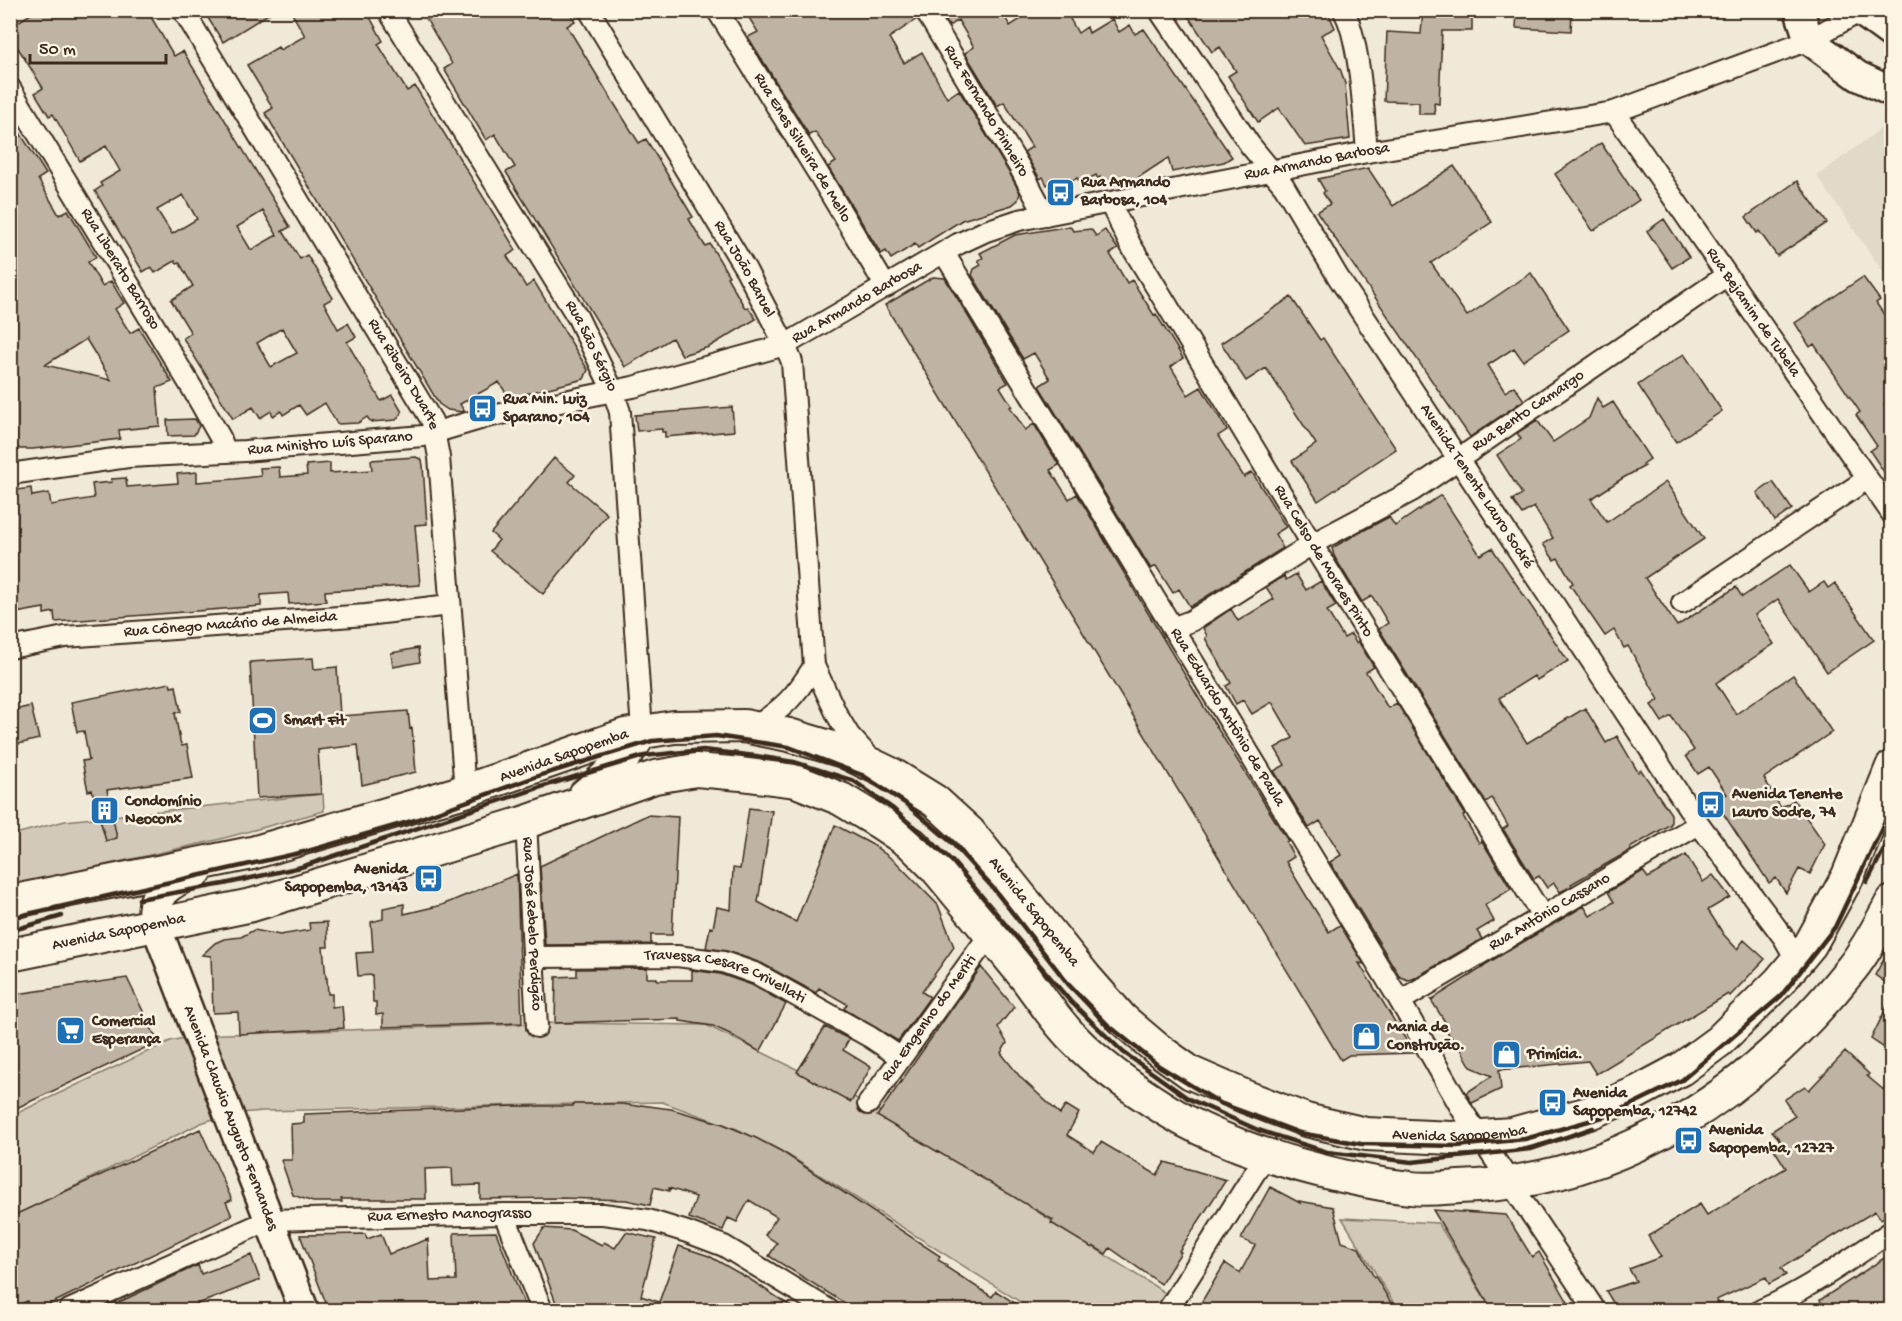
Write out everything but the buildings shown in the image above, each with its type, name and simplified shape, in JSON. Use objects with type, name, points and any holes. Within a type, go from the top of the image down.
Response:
[{"type":"main road","name":"Avenida Sapopemba","points":[[10,902],[263,850],[465,791],[624,735],[674,727],[744,726],[789,735],[843,751],[880,768],[935,801],[969,832],[1086,978],[1122,1019],[1156,1048],[1191,1072],[1246,1097],[1306,1120],[1366,1134],[1452,1138],[1512,1134],[1589,1113],[1636,1093],[1681,1069],[1719,1041],[1779,982],[1810,945],[1844,885],[1892,767]]},
{"type":"main road","points":[[642,732],[651,755],[669,775]]},
{"type":"main road","points":[[564,808],[604,780],[629,753],[642,732]]},
{"type":"main road","name":"Avenida Sapopemba","points":[[10,955],[252,905],[526,822],[655,777],[696,770],[796,782],[841,799],[912,844],[935,867],[1074,1038],[1117,1076],[1170,1113],[1220,1137],[1284,1162],[1355,1179],[1414,1188],[1494,1186],[1555,1174],[1613,1155],[1661,1134],[1720,1097],[1775,1053],[1853,967],[1892,902]]},
{"type":"main road","points":[[362,872],[408,853],[430,839],[448,821],[465,791]]},
{"type":"main road","points":[[156,926],[153,909],[158,896],[164,890],[189,874],[239,855]]},
{"type":"main road","points":[[1797,962],[1808,982],[1808,992],[1799,1027]]},
{"type":"street","name":"Rua Ribeiro Duarte","points":[[183,10],[432,421],[439,457],[465,791]]},
{"type":"street","name":"Rua São Sérgio","points":[[387,10],[578,318],[613,391],[620,412],[642,732]]},
{"type":"street","name":"Rua João Baruel","points":[[589,10],[746,270],[792,362],[814,666],[849,735],[880,768]]},
{"type":"street","name":"Rua Enes Silveira de Mello","points":[[717,10],[886,287]]},
{"type":"street","name":"Rua Fernando Pinheiro","points":[[925,10],[1020,168],[1045,216]]},
{"type":"street","name":"Avenida Tenente Lauro Sodré","points":[[1159,10],[1250,145],[1284,186],[1338,277],[1699,824],[1784,938],[1797,962]]},
{"type":"street","points":[[1799,10],[1809,40],[1858,76],[1892,92]]},
{"type":"street","name":"Rua Armando Barbosa","points":[[785,345],[958,244],[986,231],[1019,220],[1367,152],[1614,112],[1809,40],[1859,11]]},
{"type":"street","points":[[1859,11],[1892,34]]},
{"type":"street","points":[[1349,14],[1363,106],[1367,152]]},
{"type":"street","name":"Rua Liberato Barroso","points":[[10,88],[192,388],[221,439],[225,452]]},
{"type":"street","name":"Rua Bejamim de Tubela","points":[[1614,112],[1892,514]]},
{"type":"street","name":"Rua Celso de Moraes Pinto","points":[[1110,203],[1130,244],[1312,544],[1543,916]]},
{"type":"street","name":"Rua Eduardo Antônio de Paula","points":[[944,253],[1400,1001],[1464,1113],[1595,1311]]},
{"type":"street","name":"Rua Bento Camargo","points":[[1172,628],[1191,621],[1312,544],[1412,491],[1726,276]]},
{"type":"street","name":"Rua Ministro Luís Sparano","points":[[10,474],[128,457],[225,452],[423,436],[487,417],[678,375],[785,345]]},
{"type":"street","points":[[1682,603],[1867,479]]},
{"type":"street","name":"Rua Cônego Macário de Almeida","points":[[10,648],[65,637],[366,615],[450,605]]},
{"type":"street","points":[[753,728],[781,710],[799,690],[814,666]]},
{"type":"street","name":"Rua José Rebelo Perdigão","points":[[526,822],[537,1027]]},
{"type":"street","name":"Rua Antônio Cassano","points":[[1400,1001],[1699,824]]},
{"type":"street","name":"Avenida Claudio Augusto Fernandes","points":[[156,926],[304,1311]]},
{"type":"street","name":"Rua Engenho do Meriti","points":[[868,1104],[990,934]]},
{"type":"street","name":"Travessa Cesare Crivellati","points":[[533,957],[677,957],[723,962],[758,974],[870,1037],[900,1057]]},
{"type":"street","points":[[1168,1311],[1266,1155]]},
{"type":"street","points":[[504,1214],[542,1311]]},
{"type":"street","name":"Rua Ernesto Manograsso","points":[[69,1311],[269,1220],[504,1214],[603,1214],[648,1220],[724,1246],[829,1311]]},
{"type":"street","points":[[1761,1311],[1800,1302],[1892,1231]]},
{"type":"shaded area","points":[[1891,121],[1891,284],[1817,176]]},
{"type":"shaded area","points":[[323,794],[324,811],[217,840],[11,886],[11,835],[65,821]]},
{"type":"shaded area","points":[[557,1023],[706,1025],[868,1104],[1192,1310],[1033,1310],[788,1155],[737,1129],[662,1102],[263,1111],[229,1114],[201,1123],[11,1218],[11,1116],[170,1041],[198,1035]]},
{"type":"shaded area","points":[[1342,1218],[1438,1223],[1492,1310],[1398,1310]]},
{"type":"railway","points":[[10,918],[308,851],[415,820],[538,776],[652,741],[716,736],[789,747],[862,775],[905,803],[951,842],[993,888],[1069,985],[1108,1025],[1159,1066],[1220,1103],[1300,1133],[1361,1144],[1457,1146],[1525,1139],[1610,1115],[1682,1080],[1781,996],[1835,927],[1884,824],[1892,802]]},
{"type":"railway","points":[[139,899],[301,867],[544,786],[644,756],[703,750],[756,756],[794,762],[854,781],[892,808],[952,861],[1070,1001],[1123,1052],[1189,1099],[1258,1130],[1327,1152],[1412,1162],[1531,1149],[1593,1128]]},
{"type":"railway","points":[[1867,882],[1892,834]]},
{"type":"railway","points":[[10,931],[62,916]]},
{"type":"place","name":"Rua Armando Barbosa, 104","points":[[1060,192]]},
{"type":"place","name":"Rua Min. Luiz Sparano, 104","points":[[482,409]]},
{"type":"place","name":"Smart Fit","points":[[263,721]]},
{"type":"place","name":"Avenida Tenente Lauro Sodre, 74","points":[[1711,804]]},
{"type":"place","name":"Condomínio Neoconx","points":[[104,811]]},
{"type":"place","name":"Avenida Sapopemba, 13143","points":[[429,879]]},
{"type":"place","name":"Comercial Esperança","points":[[71,1031]]},
{"type":"place","name":"Mania de Construção.","points":[[1366,1037]]},
{"type":"place","name":"Primícia.","points":[[1506,1055]]},
{"type":"place","name":"Avenida Sapopemba, 12742","points":[[1552,1103]]},
{"type":"place","name":"Avenida Sapopemba, 12727","points":[[1688,1140]]}]
